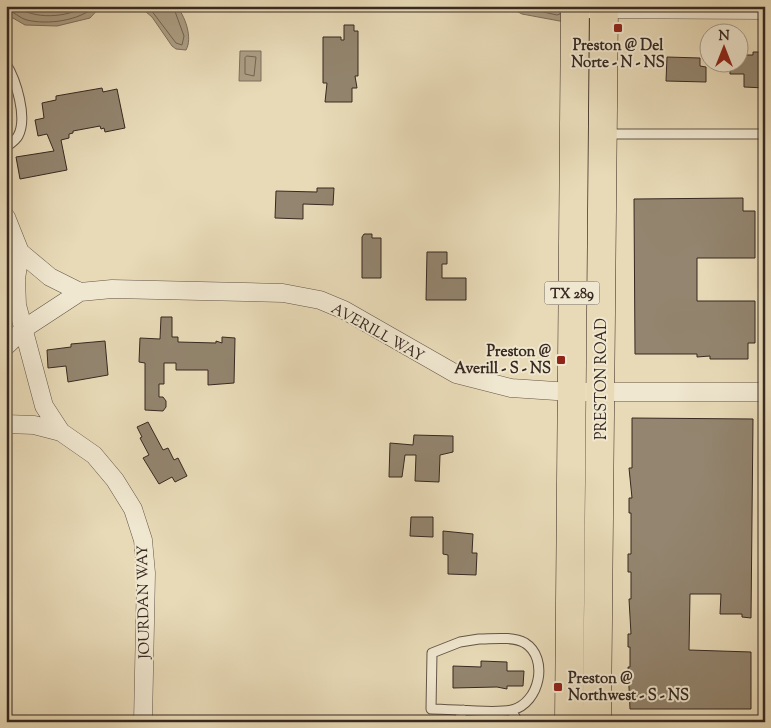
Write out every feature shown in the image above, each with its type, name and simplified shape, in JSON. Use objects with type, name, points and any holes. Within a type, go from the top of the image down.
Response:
[{"type":"main road","name":"PRESTON ROAD","points":[[569,722],[575,8]]},
{"type":"main road","name":"PRESTON ROAD","points":[[597,722],[602,391],[604,8]]},
{"type":"street","points":[[575,8],[765,10]]},
{"type":"street","points":[[6,217],[20,252],[50,276],[80,292]]},
{"type":"street","name":"JOURDAN WAY","points":[[20,252],[16,279],[17,305],[25,328],[44,406],[61,432],[94,455],[115,480],[133,509],[143,540],[146,573],[143,722]]},
{"type":"street","name":"AVERILL WAY","points":[[6,346],[25,328],[80,292],[112,289],[283,293],[320,300],[344,310],[456,374],[511,388],[571,392],[765,392]]},
{"type":"street","points":[[6,424],[34,426],[61,432]]},
{"type":"lane","points":[[6,64],[11,72],[21,105],[22,121],[18,137],[6,147]]},
{"type":"lane","points":[[602,134],[765,134]]},
{"type":"lane","points":[[765,624],[765,698]]},
{"type":"lane","points":[[479,639],[523,641],[533,649],[539,662],[538,680],[534,694],[524,705],[511,710],[463,710],[431,708],[432,653],[460,642],[479,639]]},
{"type":"lane","points":[[458,722],[463,710]]},
{"type":"lane","points":[[511,710],[518,722]]},
{"type":"water","points":[[6,6],[101,6],[90,18],[57,26],[25,25],[6,14]]},
{"type":"water","points":[[139,6],[176,6],[187,27],[189,39],[186,50],[176,49],[172,46],[152,17]]},
{"type":"water","points":[[507,6],[565,6],[565,22],[522,14]]},
{"type":"water","points":[[240,51],[261,51],[261,81],[239,81]]},
{"type":"building","points":[[344,25],[354,25],[354,31],[358,31],[358,76],[355,76],[357,88],[352,88],[352,102],[325,102],[327,83],[323,83],[323,37],[341,37],[341,40],[344,40]]},
{"type":"building","points":[[753,52],[765,52],[765,88],[744,87],[744,74],[730,74],[730,72],[748,72],[748,55],[753,55]]},
{"type":"building","points":[[667,57],[698,58],[698,72],[706,72],[706,82],[666,81]]},
{"type":"building","points":[[102,88],[103,92],[117,89],[125,128],[105,132],[104,128],[101,129],[100,126],[73,131],[73,133],[69,134],[69,138],[61,140],[67,170],[20,179],[16,157],[54,151],[47,134],[38,136],[35,120],[44,118],[42,103],[56,100],[56,96]]},
{"type":"building","points":[[317,188],[334,188],[333,205],[303,204],[303,219],[275,218],[276,191],[317,192]]},
{"type":"building","points":[[743,198],[743,211],[755,211],[755,258],[697,258],[697,301],[755,301],[755,343],[748,343],[748,359],[710,359],[710,356],[697,357],[697,354],[635,354],[634,199]]},
{"type":"building","points":[[364,234],[372,234],[372,238],[381,238],[381,278],[362,278],[362,237]]},
{"type":"building","points":[[427,252],[447,252],[447,264],[442,264],[442,278],[466,278],[466,300],[426,300]]},
{"type":"building","points":[[161,317],[172,317],[172,337],[178,337],[178,342],[216,343],[216,341],[222,343],[222,337],[235,338],[234,383],[208,385],[208,370],[176,370],[176,363],[164,363],[164,384],[159,384],[159,397],[163,397],[166,401],[166,407],[163,411],[145,410],[145,363],[139,362],[140,338],[160,339]]},
{"type":"building","points":[[105,341],[108,375],[68,382],[66,366],[48,368],[47,350],[71,347],[71,344]]},
{"type":"building","points":[[632,418],[753,419],[751,618],[742,617],[742,614],[720,614],[721,594],[690,594],[689,650],[751,652],[751,709],[630,709],[628,667],[630,667],[630,647],[628,647],[628,634],[631,634],[629,599],[631,599],[631,572],[628,572],[628,554],[631,554],[629,498],[632,498],[629,468],[632,468]]},
{"type":"building","points":[[148,422],[163,450],[168,448],[174,460],[178,458],[187,476],[175,482],[172,477],[159,484],[143,458],[149,455],[140,438],[142,437],[137,427]]},
{"type":"building","points":[[414,435],[453,436],[453,452],[440,455],[439,482],[415,481],[416,455],[405,455],[402,477],[389,477],[390,443],[413,445]]},
{"type":"building","points":[[411,517],[433,517],[433,537],[410,536]]},
{"type":"building","points":[[443,531],[473,534],[472,553],[477,553],[476,575],[448,574],[448,555],[443,554]]},
{"type":"building","points":[[481,661],[507,662],[507,671],[524,671],[523,686],[507,686],[507,689],[497,687],[453,688],[453,666],[481,667]]},
{"type":"place","name":"Preston @ Del Norte - N - NS","points":[[618,28]]},
{"type":"place","name":"Preston @ Averill - S - NS","points":[[561,360]]},
{"type":"place","name":"Preston @ Northwest - S - NS","points":[[558,687]]}]
